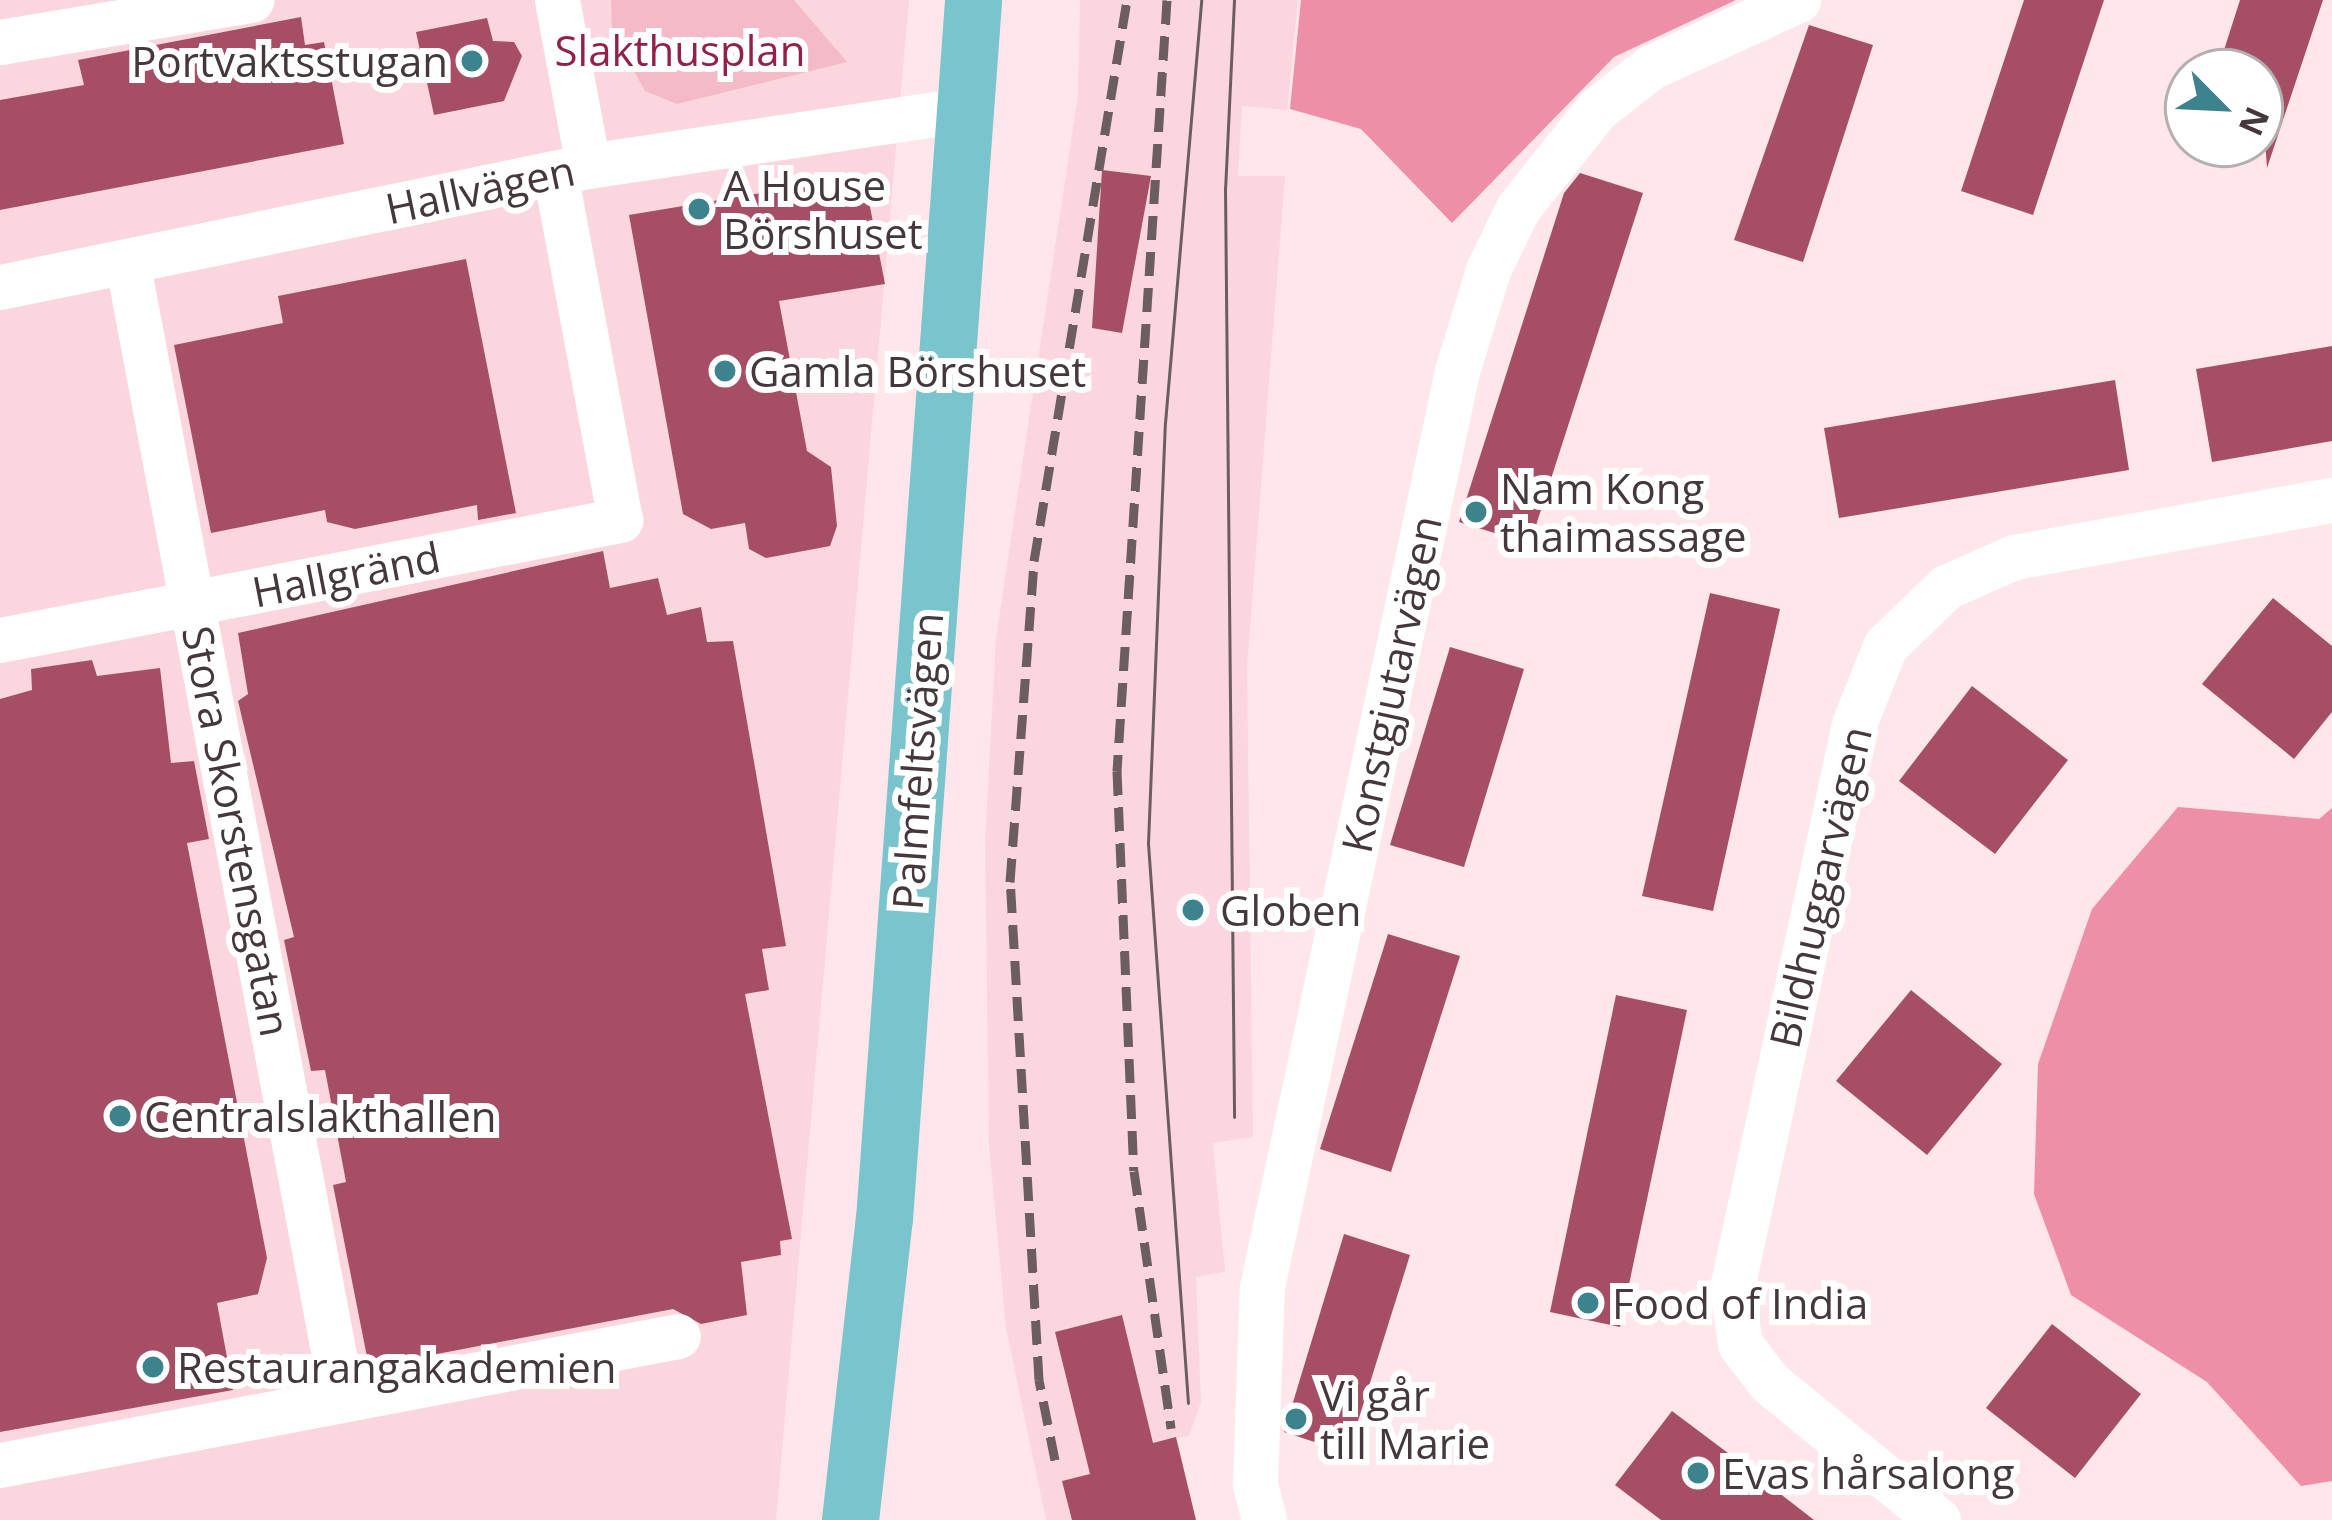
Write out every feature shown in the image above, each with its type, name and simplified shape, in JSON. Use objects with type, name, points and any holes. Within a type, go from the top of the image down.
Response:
[{"type":"main road","name":"Palmfeltsvägen","points":[[850,1520],[884,1219],[973,0]]},
{"type":"street","points":[[0,42],[103,9],[252,0]]},
{"type":"street","points":[[557,0],[572,169]]},
{"type":"street","name":"Konstgjutarvägen","points":[[1264,1520],[1255,1483],[1262,1287],[1456,370],[1488,271],[1518,208],[1597,109],[1651,67],[1798,0]]},
{"type":"street","name":"Hallvägen","points":[[0,287],[128,266],[572,169],[964,110]]},
{"type":"street","name":"Hallgränd","points":[[0,640],[620,520],[572,169]]},
{"type":"street","name":"Stora Skorstensgatan","points":[[128,266],[342,1397]]},
{"type":"street","name":"Bildhuggarvägen","points":[[1938,1520],[1769,1382],[1740,1344],[1732,1288],[1854,724],[1885,646],[1946,587],[2014,556],[2332,500]]},
{"type":"street","points":[[0,1465],[677,1336]]},
{"type":"shaded area","points":[[0,0],[909,0],[776,1520],[0,1520]]},
{"type":"shaded area","points":[[1080,0],[1298,0],[1287,110],[1242,106],[1238,176],[1285,176],[1247,668],[1253,1137],[1213,1143],[1225,1272],[1196,1277],[1201,1402],[1189,1436],[1162,1441],[1190,1520],[1046,1520],[1006,1328],[989,1146],[985,842],[996,638],[1078,95]]},
{"type":"shaded area","points":[[1301,0],[1736,0],[1614,57],[1452,223],[1361,129],[1290,109]]},
{"type":"shaded area","points":[[2178,807],[2319,819],[2332,808],[2332,1481],[2301,1486],[2207,1382],[2071,1295],[2034,1194],[2038,1064],[2092,909]]},
{"type":"green space","name":"Slakthusplan","points":[[611,0],[794,0],[847,62],[677,104],[645,91],[612,32]]},
{"type":"building","points":[[2024,0],[2104,0],[2033,215],[1961,191]]},
{"type":"building","points":[[2240,0],[2323,0],[2284,117],[2284,48],[2225,48]]},
{"type":"building","points":[[301,17],[305,45],[324,42],[344,144],[0,210],[0,100],[84,85],[78,60]]},
{"type":"building","name":"Portvaktsstugan","points":[[487,18],[493,41],[514,42],[522,56],[504,101],[434,115],[416,32]]},
{"type":"building","points":[[1809,25],[1873,45],[1803,262],[1734,240]]},
{"type":"building","points":[[1102,170],[1151,176],[1122,333],[1092,328]]},
{"type":"building","points":[[1580,173],[1643,193],[1530,544],[1459,522],[1564,193]]},
{"type":"building","name":"Gamla Börshuset","points":[[864,176],[885,284],[779,301],[807,451],[831,467],[837,526],[830,546],[766,558],[749,549],[745,523],[711,529],[683,514],[629,215]]},
{"type":"building","points":[[466,259],[516,513],[478,520],[477,505],[355,529],[327,522],[325,510],[211,533],[174,345],[283,323],[278,296]]},
{"type":"building","points":[[2332,346],[2332,441],[2212,462],[2196,369]]},
{"type":"building","points":[[2115,380],[2129,470],[1839,518],[1824,428]]},
{"type":"building","points":[[603,551],[610,588],[658,578],[667,615],[701,607],[707,642],[733,641],[786,946],[762,949],[769,990],[745,994],[792,1239],[780,1241],[781,1255],[741,1262],[747,1315],[701,1324],[673,1309],[369,1367],[333,1185],[346,1182],[325,1070],[311,1071],[284,940],[294,937],[238,701],[248,694],[238,633]]},
{"type":"building","points":[[1710,593],[1780,609],[1713,911],[1642,896]]},
{"type":"building","points":[[2273,598],[2332,646],[2332,712],[2294,759],[2202,684]]},
{"type":"building","points":[[1450,647],[1524,669],[1464,867],[1390,845]]},
{"type":"building","name":"Centralslakthallen","points":[[92,660],[97,676],[160,668],[171,763],[194,761],[209,839],[187,843],[267,1258],[258,1294],[217,1303],[233,1390],[0,1432],[0,699],[32,690],[31,669]]},
{"type":"building","points":[[1972,686],[2068,760],[1995,854],[1899,781]]},
{"type":"building","points":[[1388,934],[1460,956],[1391,1172],[1320,1149]]},
{"type":"building","points":[[1911,990],[2002,1064],[1927,1155],[1836,1081]]},
{"type":"building","points":[[1616,995],[1687,1010],[1620,1327],[1550,1312]]},
{"type":"building","points":[[1344,1234],[1410,1255],[1348,1453],[1284,1432]]},
{"type":"building","points":[[1122,1315],[1153,1443],[1176,1437],[1196,1520],[1072,1520],[1062,1481],[1090,1474],[1055,1332]]},
{"type":"building","points":[[2052,1324],[2141,1394],[2075,1478],[1986,1408]]},
{"type":"building","points":[[1672,1411],[1814,1520],[1661,1520],[1615,1485]]},
{"type":"tram line","points":[[1188,1403],[1148,843],[1165,423],[1201,0]]},
{"type":"tram line","points":[[1234,0],[1225,188],[1234,1117]]},
{"type":"railway","points":[[1055,1460],[1039,1380],[1010,882],[1034,561],[1127,0]]},
{"type":"railway","points":[[1167,0],[1117,771],[1134,1171],[1171,1428]]},
{"type":"place","name":"Portvaktsstugan","points":[[472,61]]},
{"type":"place","name":"A House Börshuset","points":[[699,209]]},
{"type":"place","name":"Gamla Börshuset","points":[[725,371]]},
{"type":"place","name":"Nam Kong thaimassage","points":[[1476,512]]},
{"type":"place","name":"Globen","points":[[1193,910]]},
{"type":"place","name":"Centralslakthallen","points":[[120,1116]]},
{"type":"place","name":"Food of India","points":[[1588,1303]]},
{"type":"place","name":"Restaurangakademien","points":[[153,1367]]},
{"type":"place","name":"Vi går till Marie","points":[[1296,1419]]},
{"type":"place","name":"Evas hårsalong","points":[[1698,1473]]}]
